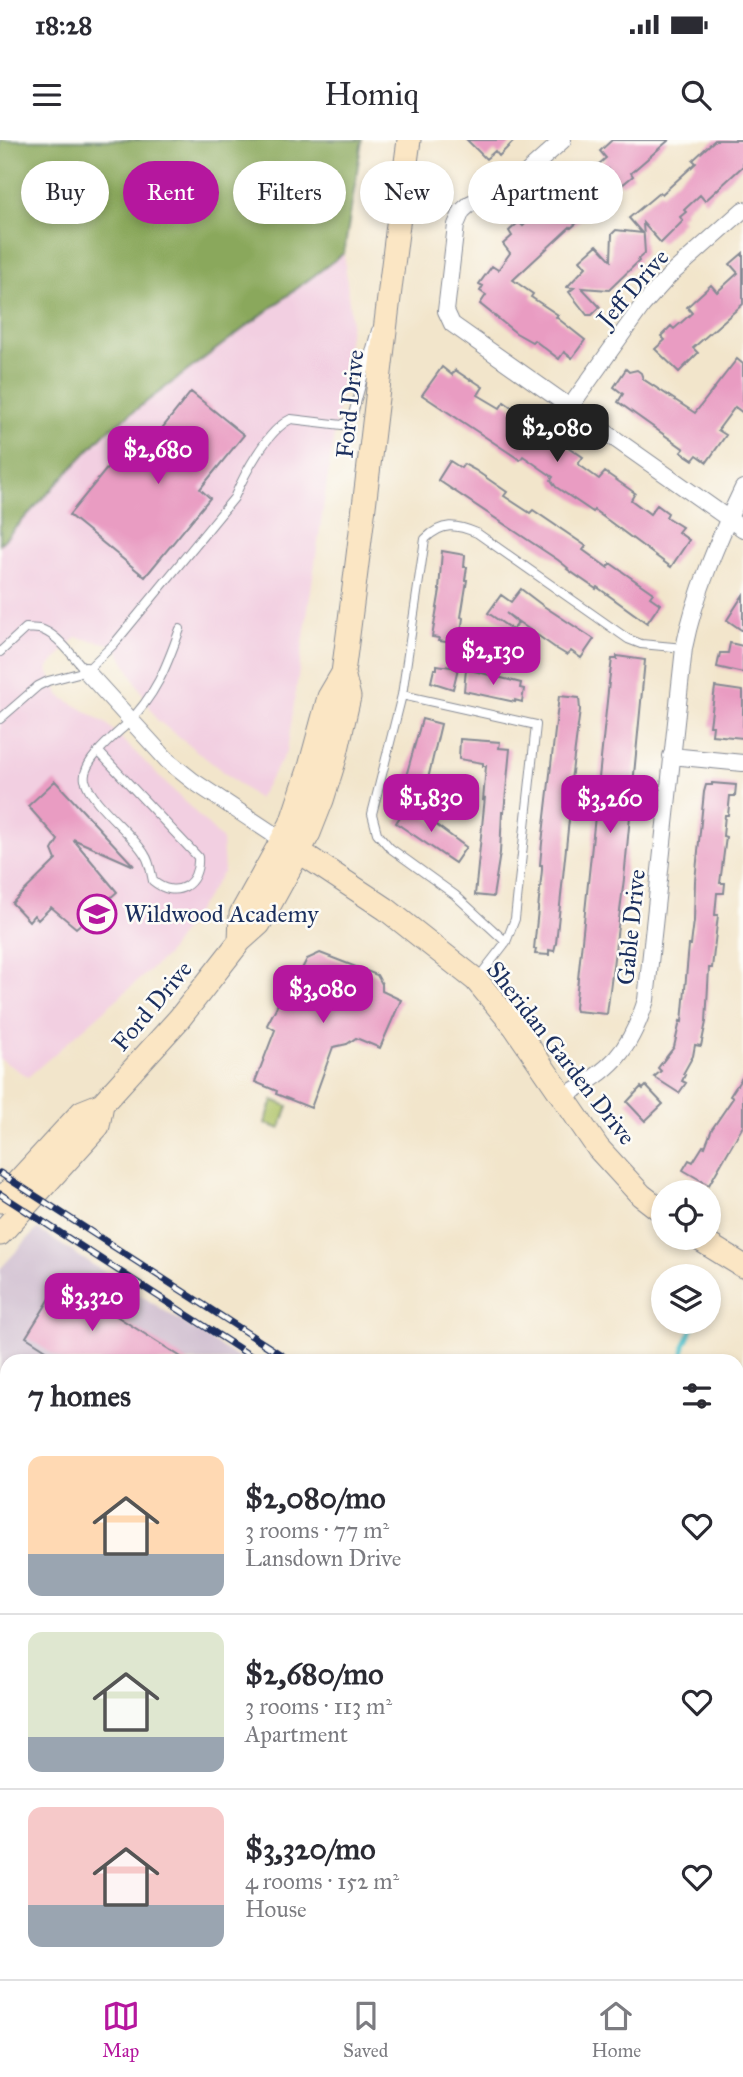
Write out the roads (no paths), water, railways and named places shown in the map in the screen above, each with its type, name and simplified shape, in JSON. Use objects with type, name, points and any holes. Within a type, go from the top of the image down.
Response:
[{"type":"main road","name":"Ford Drive","points":[[0,1201],[82,1112],[102,1104],[179,1019],[240,941],[259,924],[290,847],[328,697],[343,673],[410,140]]},
{"type":"main road","name":"Sheridan Garden Drive","points":[[290,847],[386,909],[476,980],[515,1027],[598,1148],[651,1203]]},
{"type":"main road","name":"Ford Drive","points":[[0,1234],[98,1126],[102,1104]]},
{"type":"main road","points":[[717,1250],[743,1266]]},
{"type":"street","points":[[563,140],[513,185],[496,195],[471,202],[462,211],[456,225],[446,311],[452,324],[743,529]]},
{"type":"street","name":"Jeff Drive","points":[[570,407],[642,306],[670,275],[743,210]]},
{"type":"street","name":"Gable Drive","points":[[564,1096],[612,1065],[628,1045],[639,1024],[646,1000],[684,648],[690,620],[728,519],[743,488]]},
{"type":"street","name":"Sheridan Garden Drive","points":[[86,671],[168,761],[290,847]]},
{"type":"street","points":[[671,755],[743,763]]},
{"type":"lane","points":[[0,719],[38,686],[86,671],[114,643],[234,498],[243,476],[286,422],[291,419],[342,425],[352,418],[373,338],[389,294]]},
{"type":"lane","points":[[506,942],[455,895],[390,848],[377,833],[372,814],[402,695],[425,539],[444,526],[461,526],[477,533],[628,639],[641,644],[684,648]]},
{"type":"lane","points":[[0,652],[26,628],[45,630],[61,643],[86,671]]},
{"type":"lane","points":[[99,752],[198,857],[195,877],[185,887],[167,889],[153,881],[146,856],[91,792],[84,778],[86,766],[154,692],[180,629]]},
{"type":"lane","points":[[402,695],[536,725],[515,919],[506,942],[476,980]]},
{"type":"waterway","points":[[684,1354],[690,1334]]},
{"type":"railway","points":[[0,1173],[280,1354]]},
{"type":"railway","points":[[0,1194],[248,1354]]},
{"type":"place","name":"Wildwood Academy","points":[[97,914]]}]
